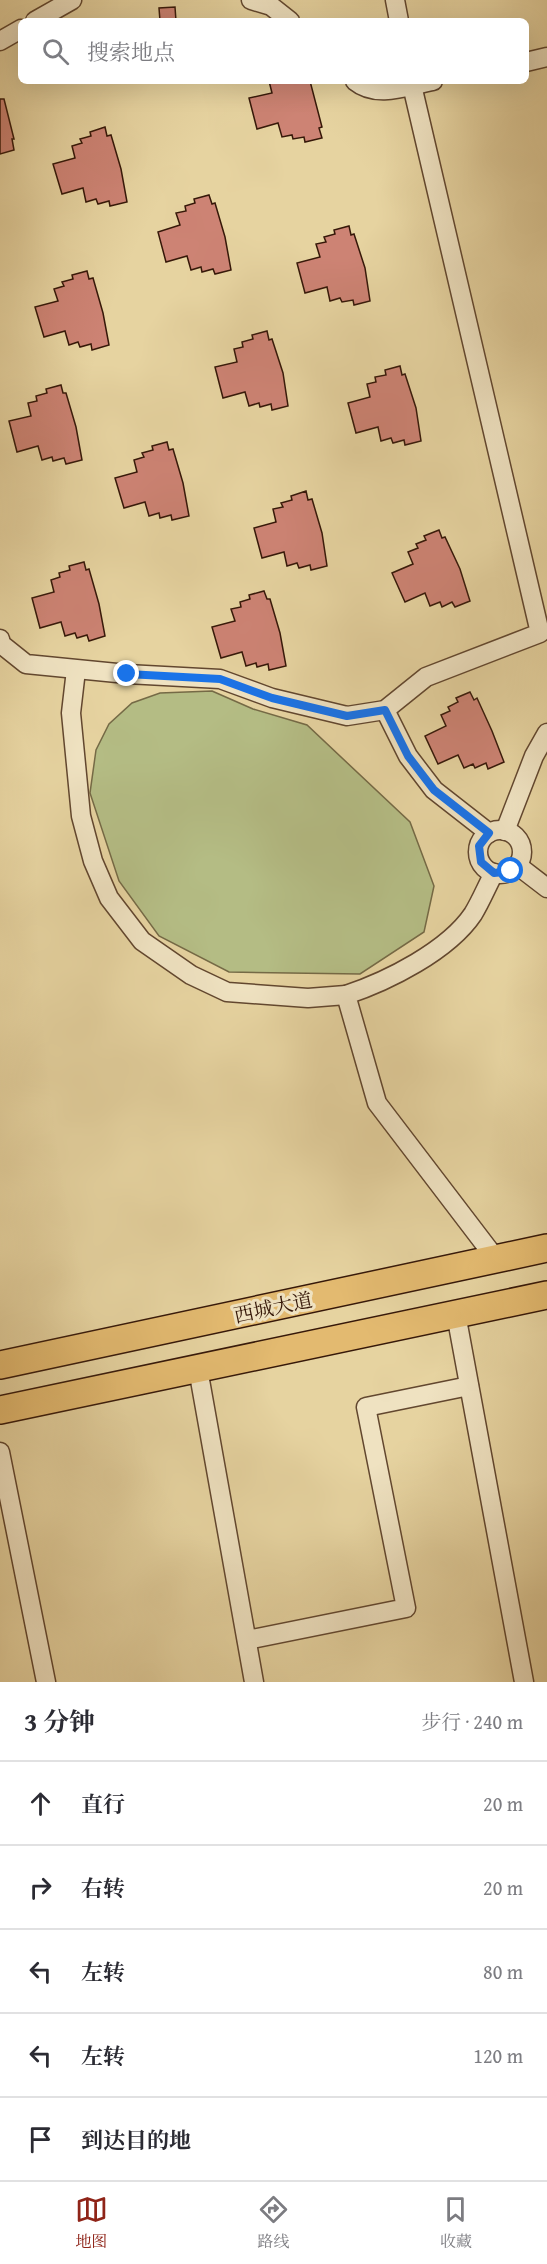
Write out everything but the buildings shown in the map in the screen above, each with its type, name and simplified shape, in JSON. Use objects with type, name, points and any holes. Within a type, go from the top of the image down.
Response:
[{"type":"highway","name":"西城大道","points":[[0,1365],[547,1248]]},
{"type":"highway","points":[[0,1410],[547,1295]]},
{"type":"street","points":[[40,18],[72,0]]},
{"type":"street","points":[[251,0],[271,6],[286,18]]},
{"type":"street","points":[[395,0],[398,18]]},
{"type":"street","points":[[0,41],[18,31]]},
{"type":"street","points":[[529,61],[547,57]]},
{"type":"street","points":[[359,84],[365,89],[386,91],[409,84]]},
{"type":"street","points":[[0,639],[2,644],[26,664],[76,670],[220,679],[272,698],[347,716],[385,710],[426,677],[540,633],[412,84]]},
{"type":"street","points":[[76,670],[71,712],[81,816],[93,861],[109,898],[142,941],[190,975],[227,992],[308,998],[346,995],[387,979],[432,954],[472,915],[494,873]]},
{"type":"street","points":[[385,710],[408,756],[434,790],[497,832],[519,841],[521,857],[517,865],[511,871],[494,873],[486,869],[478,854],[479,846],[497,832],[547,733]]},
{"type":"street","points":[[517,865],[547,888]]},
{"type":"street","points":[[346,995],[377,1103],[496,1259]]},
{"type":"street","points":[[456,1314],[524,1682]]},
{"type":"street","points":[[198,1369],[254,1682]]},
{"type":"street","points":[[247,1640],[406,1608],[366,1407],[469,1386]]},
{"type":"street","points":[[0,1452],[45,1682]]},
{"type":"green space","points":[[212,691],[253,709],[307,725],[410,822],[434,886],[424,932],[360,974],[229,972],[159,936],[119,881],[90,793],[96,750],[109,724],[132,703],[160,693]]},
{"type":"route","points":[[127,674],[220,679],[272,698],[347,716],[385,710],[408,756],[434,790],[489,833],[483,838],[478,854],[486,869],[494,873],[511,871]]}]
